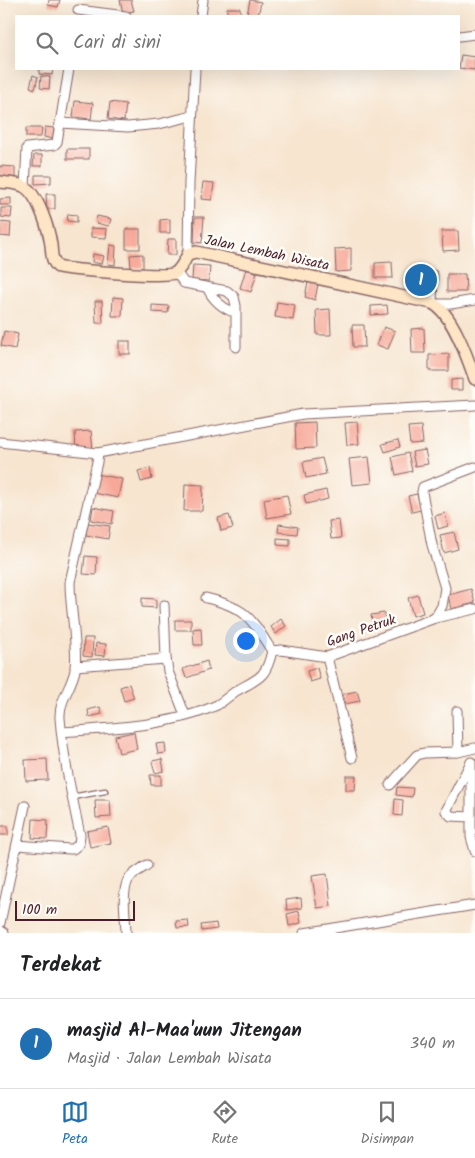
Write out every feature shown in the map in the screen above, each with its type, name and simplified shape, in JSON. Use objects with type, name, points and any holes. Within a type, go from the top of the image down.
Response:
[{"type":"street","points":[[80,0],[78,13],[110,15]]},
{"type":"street","points":[[201,15],[203,0]]},
{"type":"street","points":[[460,36],[475,34]]},
{"type":"street","points":[[69,70],[55,145],[27,148],[25,187],[35,200],[47,225],[55,264],[58,267],[147,275],[176,272],[184,284],[227,291],[236,300],[236,347]]},
{"type":"street","points":[[188,254],[189,183],[195,70]]},
{"type":"street","points":[[60,123],[128,127],[160,124],[192,116]]},
{"type":"street","points":[[0,182],[25,187]]},
{"type":"street","name":"Jalan Lembah Wisata","points":[[176,272],[188,254],[196,252],[441,307]]},
{"type":"street","points":[[433,275],[441,307],[457,336],[475,379]]},
{"type":"street","points":[[208,288],[210,293],[225,308],[231,311],[235,309]]},
{"type":"street","points":[[441,307],[475,300]]},
{"type":"street","points":[[0,442],[98,453],[303,414],[475,406]]},
{"type":"street","points":[[17,844],[70,849],[77,847],[79,844],[80,835],[66,771],[60,717],[61,705],[75,666],[70,582],[98,453]]},
{"type":"street","points":[[435,618],[442,606],[445,588],[432,545],[422,492],[423,487],[475,466]]},
{"type":"street","points":[[62,732],[145,724],[185,715],[221,703],[258,678],[268,668],[272,650],[246,614],[233,606],[206,598]]},
{"type":"street","points":[[164,606],[168,671],[185,715]]},
{"type":"street","name":"Gang Petruk","points":[[272,650],[327,657],[435,618],[475,609]]},
{"type":"street","points":[[327,657],[352,758]]},
{"type":"street","points":[[75,666],[166,659]]},
{"type":"street","points":[[457,711],[458,752]]},
{"type":"street","points":[[390,785],[417,755],[458,752],[474,748],[472,762],[471,837],[475,851]]},
{"type":"street","points":[[471,817],[451,816],[446,811],[472,762]]},
{"type":"street","points":[[0,923],[26,806]]},
{"type":"street","points":[[126,933],[125,893],[127,883],[129,879],[147,865]]},
{"type":"street","points":[[309,933],[475,905]]},
{"type":"street","points":[[0,930],[4,933]]},
{"type":"lane","points":[[72,797],[105,791]]},
{"type":"building","points":[[49,0],[60,0],[58,7],[48,5]]},
{"type":"building","points":[[120,0],[131,0],[134,11],[123,13]]},
{"type":"building","points":[[250,0],[261,2],[258,15],[247,15]]},
{"type":"building","points":[[227,8],[240,8],[241,15],[227,15]]},
{"type":"building","points":[[461,55],[475,57],[475,70],[460,68]]},
{"type":"building","points":[[39,70],[53,70],[52,75],[39,74]]},
{"type":"building","points":[[33,75],[38,77],[35,89],[30,87]]},
{"type":"building","points":[[41,76],[50,77],[49,89],[40,88]]},
{"type":"building","points":[[75,101],[93,103],[91,119],[73,117]]},
{"type":"building","points":[[110,102],[126,104],[124,121],[108,119]]},
{"type":"building","points":[[45,127],[54,128],[53,139],[44,137]]},
{"type":"building","points":[[26,128],[42,128],[41,137],[26,137]]},
{"type":"building","points":[[67,149],[89,149],[89,159],[67,159]]},
{"type":"building","points":[[34,155],[42,155],[42,166],[33,166]]},
{"type":"building","points":[[0,166],[15,167],[15,179],[0,179]]},
{"type":"building","points":[[35,175],[51,175],[51,183],[35,184]]},
{"type":"building","points":[[203,182],[214,183],[212,200],[201,199]]},
{"type":"building","points":[[46,194],[55,194],[55,209],[47,209]]},
{"type":"building","points":[[11,198],[11,205],[0,205],[0,199]]},
{"type":"building","points":[[1,208],[12,208],[11,218],[1,217]]},
{"type":"building","points":[[68,214],[77,215],[77,222],[67,221]]},
{"type":"building","points":[[97,216],[111,219],[109,226],[96,223]]},
{"type":"building","points":[[195,217],[204,217],[202,243],[194,242]]},
{"type":"building","points":[[170,219],[170,233],[160,233],[160,220]]},
{"type":"building","points":[[0,222],[11,223],[10,237],[0,236]]},
{"type":"building","points":[[91,228],[107,229],[106,238],[91,237]]},
{"type":"building","points":[[126,229],[140,229],[140,249],[126,249]]},
{"type":"building","points":[[442,231],[458,231],[459,250],[443,251]]},
{"type":"building","points":[[168,239],[176,239],[176,255],[167,255]]},
{"type":"building","points":[[110,245],[116,246],[115,265],[108,264]]},
{"type":"building","points":[[351,248],[351,271],[336,272],[335,249]]},
{"type":"building","points":[[93,254],[104,256],[102,264],[92,262]]},
{"type":"building","points":[[143,254],[143,268],[131,268],[130,255]]},
{"type":"building","points":[[392,262],[393,278],[375,278],[375,263]]},
{"type":"building","points":[[193,265],[210,266],[209,281],[192,280]]},
{"type":"building","points":[[246,269],[257,273],[251,292],[240,288]]},
{"type":"building","points":[[416,273],[426,273],[426,287],[416,287]]},
{"type":"building","points":[[447,274],[465,274],[466,292],[447,292]]},
{"type":"building","points":[[308,282],[318,284],[315,300],[305,297]]},
{"type":"building","points":[[113,297],[123,298],[122,316],[112,316]]},
{"type":"building","points":[[95,301],[102,301],[103,323],[96,323]]},
{"type":"building","points":[[277,302],[295,305],[293,320],[275,317]]},
{"type":"building","points":[[152,305],[169,306],[168,313],[152,312]]},
{"type":"building","points":[[387,305],[388,314],[371,315],[371,306]]},
{"type":"building","points":[[330,309],[331,335],[317,335],[316,310]]},
{"type":"building","points":[[352,325],[364,325],[365,347],[353,347]]},
{"type":"building","points":[[384,327],[395,331],[388,349],[377,345]]},
{"type":"building","points":[[424,328],[425,353],[412,353],[411,329]]},
{"type":"building","points":[[4,331],[18,334],[15,349],[1,346]]},
{"type":"building","points":[[119,341],[130,341],[130,354],[119,354]]},
{"type":"building","points":[[449,354],[449,371],[429,371],[429,355]]},
{"type":"building","points":[[462,379],[462,390],[451,390],[451,380]]},
{"type":"building","points":[[315,422],[316,448],[296,449],[295,423]]},
{"type":"building","points":[[357,422],[359,444],[347,445],[345,423]]},
{"type":"building","points":[[421,426],[423,443],[410,444],[408,427]]},
{"type":"building","points":[[91,431],[93,450],[76,451],[75,432]]},
{"type":"building","points":[[398,440],[400,447],[385,452],[382,444]]},
{"type":"building","points":[[425,450],[428,464],[415,466],[412,452]]},
{"type":"building","points":[[408,453],[412,471],[396,475],[392,457]]},
{"type":"building","points":[[369,457],[372,483],[352,485],[349,459]]},
{"type":"building","points":[[322,458],[326,474],[306,478],[303,462]]},
{"type":"building","points":[[150,468],[152,479],[141,482],[138,471]]},
{"type":"building","points":[[97,474],[122,479],[118,498],[94,493]]},
{"type":"building","points":[[185,484],[203,485],[202,511],[184,511]]},
{"type":"building","points":[[326,490],[328,499],[306,504],[304,495]]},
{"type":"building","points":[[417,494],[421,510],[412,512],[408,496]]},
{"type":"building","points":[[287,495],[291,514],[267,518],[264,499]]},
{"type":"building","points":[[93,507],[114,511],[112,524],[91,520]]},
{"type":"building","points":[[445,513],[448,526],[438,529],[435,516]]},
{"type":"building","points":[[229,515],[233,528],[221,531],[218,518]]},
{"type":"building","points":[[339,520],[341,538],[331,539],[329,521]]},
{"type":"building","points":[[88,523],[110,526],[108,539],[86,535]]},
{"type":"building","points":[[279,524],[298,527],[297,534],[278,532]]},
{"type":"building","points":[[454,532],[458,549],[444,553],[440,535]]},
{"type":"building","points":[[277,538],[290,539],[290,546],[277,545]]},
{"type":"building","points":[[85,556],[97,557],[96,575],[83,574]]},
{"type":"building","points":[[471,589],[475,603],[451,609],[448,595]]},
{"type":"building","points":[[418,595],[423,613],[413,616],[408,598]]},
{"type":"building","points":[[142,598],[156,599],[156,608],[142,607]]},
{"type":"building","points":[[384,613],[386,625],[373,627],[371,615]]},
{"type":"building","points":[[281,619],[286,626],[276,634],[271,627]]},
{"type":"building","points":[[175,620],[191,620],[191,630],[175,630]]},
{"type":"building","points":[[201,628],[202,645],[194,645],[193,629]]},
{"type":"building","points":[[84,638],[93,638],[92,657],[83,656]]},
{"type":"building","points":[[96,643],[106,644],[105,656],[95,655]]},
{"type":"building","points":[[207,661],[209,670],[186,678],[183,669]]},
{"type":"building","points":[[317,668],[320,679],[310,682],[307,671]]},
{"type":"building","points":[[129,684],[134,698],[124,701],[120,687]]},
{"type":"building","points":[[357,691],[360,701],[345,704],[343,694]]},
{"type":"building","points":[[100,707],[102,714],[89,717],[88,710]]},
{"type":"building","points":[[134,732],[137,749],[119,753],[115,736]]},
{"type":"building","points":[[165,743],[166,753],[158,754],[156,744]]},
{"type":"building","points":[[47,759],[48,780],[26,781],[25,760]]},
{"type":"building","points":[[162,759],[164,771],[155,773],[152,761]]},
{"type":"building","points":[[150,775],[161,775],[161,785],[151,785]]},
{"type":"building","points":[[346,776],[356,776],[355,790],[346,790]]},
{"type":"building","points":[[397,787],[413,788],[412,797],[396,795]]},
{"type":"building","points":[[395,799],[403,800],[402,816],[394,815]]},
{"type":"building","points":[[95,800],[110,800],[111,817],[96,818]]},
{"type":"building","points":[[33,819],[48,820],[47,839],[32,838]]},
{"type":"building","points":[[0,826],[8,826],[8,835],[0,835]]},
{"type":"building","points":[[108,827],[111,843],[90,847],[87,831]]},
{"type":"building","points":[[327,874],[331,906],[317,908],[312,876]]},
{"type":"building","points":[[301,898],[302,908],[287,910],[286,900]]},
{"type":"building","points":[[299,911],[301,923],[289,926],[287,914]]},
{"type":"building","points":[[188,920],[189,927],[177,928],[176,921]]},
{"type":"building","points":[[216,923],[217,929],[202,931],[201,925]]},
{"type":"place","name":"masjid Al-Maa'uun Jitengan","points":[[421,280]]}]
